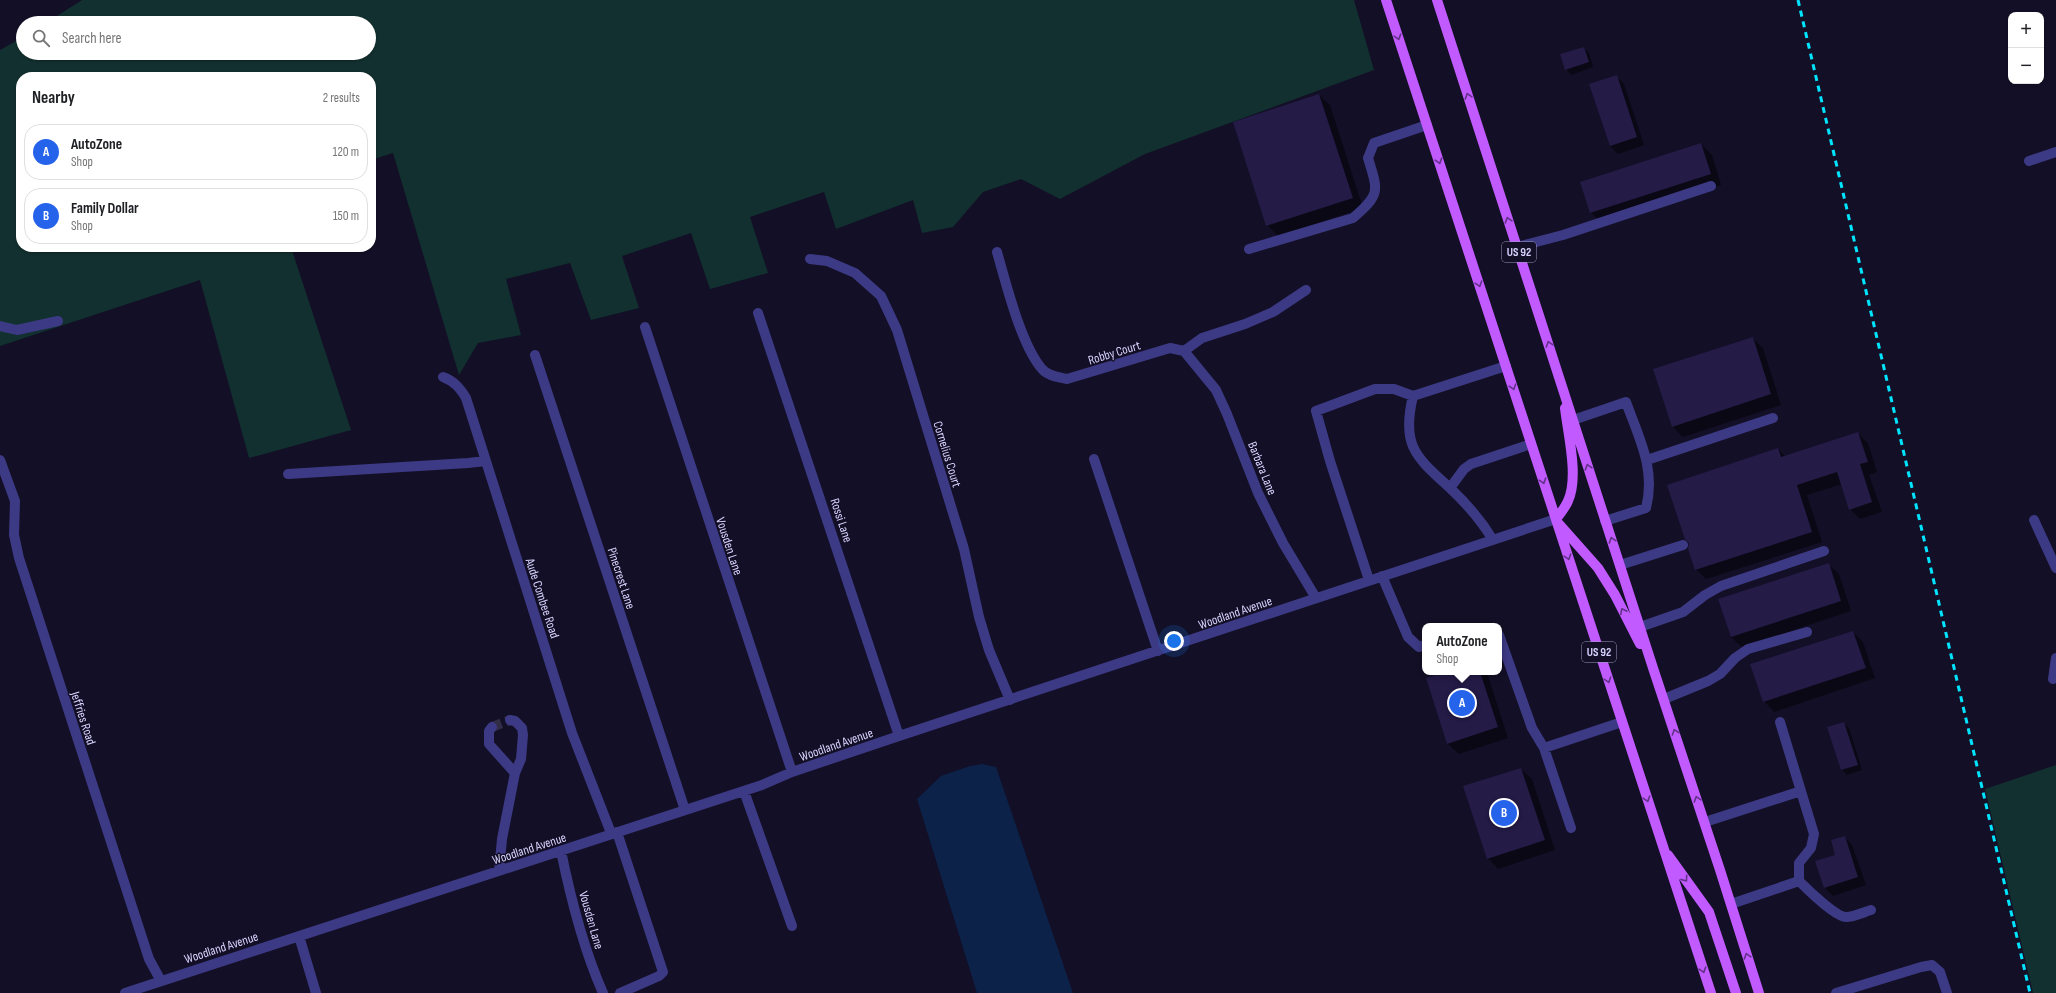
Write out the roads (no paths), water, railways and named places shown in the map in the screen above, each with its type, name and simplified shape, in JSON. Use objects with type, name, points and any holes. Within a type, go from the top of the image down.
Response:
[{"type":"main road","name":"US 92","points":[[1386,0],[1710,993]]},
{"type":"main road","name":"US 92","points":[[1436,0],[1654,671],[1705,822],[1759,993]]},
{"type":"main road","points":[[1561,382],[1570,454],[1572,487],[1569,500],[1556,520],[1598,568],[1615,595],[1654,671]]},
{"type":"main road","points":[[1662,847],[1709,912],[1736,993]]},
{"type":"street","points":[[1249,249],[1353,218],[1366,207],[1374,196],[1376,186],[1368,158],[1374,144],[1427,125]]},
{"type":"street","points":[[2029,161],[2056,152]]},
{"type":"street","points":[[1517,247],[1563,235],[1711,186]]},
{"type":"street","name":"Robby Court","points":[[997,252],[1019,323],[1031,351],[1042,370],[1051,375],[1067,379],[1170,348],[1184,351]]},
{"type":"street","name":"Cornelius Court","points":[[810,259],[826,260],[855,273],[880,296],[897,330],[964,549],[979,617],[1010,700]]},
{"type":"street","points":[[1184,351],[1202,338],[1245,324],[1273,312],[1306,290]]},
{"type":"street","name":"Rossi Lane","points":[[758,314],[899,736]]},
{"type":"street","points":[[0,326],[17,330],[58,320]]},
{"type":"street","name":"Vousden Lane","points":[[645,327],[792,772]]},
{"type":"street","name":"Barbara Lane","points":[[1184,351],[1216,390],[1262,500],[1283,543],[1316,598]]},
{"type":"street","name":"Pinecrest Lane","points":[[535,355],[685,810]]},
{"type":"street","points":[[1370,580],[1330,462],[1316,411],[1375,389],[1394,389],[1413,396],[1506,366]]},
{"type":"street","name":"Aude Combee Road","points":[[443,377],[452,380],[460,388],[466,398],[572,733],[614,832],[663,972],[659,976],[620,993]]},
{"type":"street","points":[[1413,396],[1409,414],[1413,447],[1421,461],[1471,508],[1493,540]]},
{"type":"street","points":[[1573,420],[1626,402],[1647,460],[1650,491],[1646,508],[1605,521]]},
{"type":"street","points":[[1647,460],[1774,418]]},
{"type":"street","points":[[1450,488],[1464,469],[1471,464],[1531,444]]},
{"type":"street","points":[[1094,459],[1158,651]]},
{"type":"street","name":"Jeffries Road","points":[[0,460],[15,501],[14,535],[19,558],[149,959],[162,981]]},
{"type":"street","points":[[288,474],[486,461]]},
{"type":"street","name":"Woodland Avenue","points":[[125,993],[561,851],[614,832],[744,791],[792,772],[899,736],[1556,520]]},
{"type":"street","points":[[2034,520],[2056,568]]},
{"type":"street","points":[[1620,566],[1683,545]]},
{"type":"street","points":[[1640,627],[1683,612],[1705,594],[1721,586],[1824,551]]},
{"type":"street","points":[[1382,576],[1408,637],[1419,647],[1422,646]]},
{"type":"street","points":[[1664,699],[1708,682],[1720,674],[1735,658],[1748,649],[1807,632]]},
{"type":"street","points":[[1502,643],[1532,728],[1544,748],[1571,828]]},
{"type":"street","points":[[2054,679],[2056,658]]},
{"type":"street","points":[[499,871],[502,839],[515,773],[521,759],[523,735],[522,728],[515,721],[510,720]]},
{"type":"street","points":[[1544,748],[1622,722]]},
{"type":"street","points":[[1780,722],[1814,834],[1810,848],[1799,863],[1799,881],[1826,904],[1832,912],[1846,917],[1871,910]]},
{"type":"street","points":[[492,726],[489,730],[489,744],[515,773]]},
{"type":"street","points":[[744,791],[792,926]]},
{"type":"street","points":[[1705,822],[1801,791]]},
{"type":"street","name":"Vousden Lane","points":[[561,851],[576,916],[591,966],[603,993]]},
{"type":"street","points":[[1731,904],[1799,881]]},
{"type":"street","points":[[299,936],[316,993]]},
{"type":"street","points":[[1836,993],[1921,966],[1932,965],[1940,972],[1947,993]]},
{"type":"water","points":[[982,764],[996,767],[1073,993],[977,993],[917,799],[941,776],[970,766]]},
{"type":"tunnel","points":[[492,727],[510,720]]},
{"type":"railway","points":[[1798,0],[2030,993]]},
{"type":"place","name":"AutoZone","points":[[1462,703]]},
{"type":"place","name":"Family Dollar","points":[[1504,813]]}]
